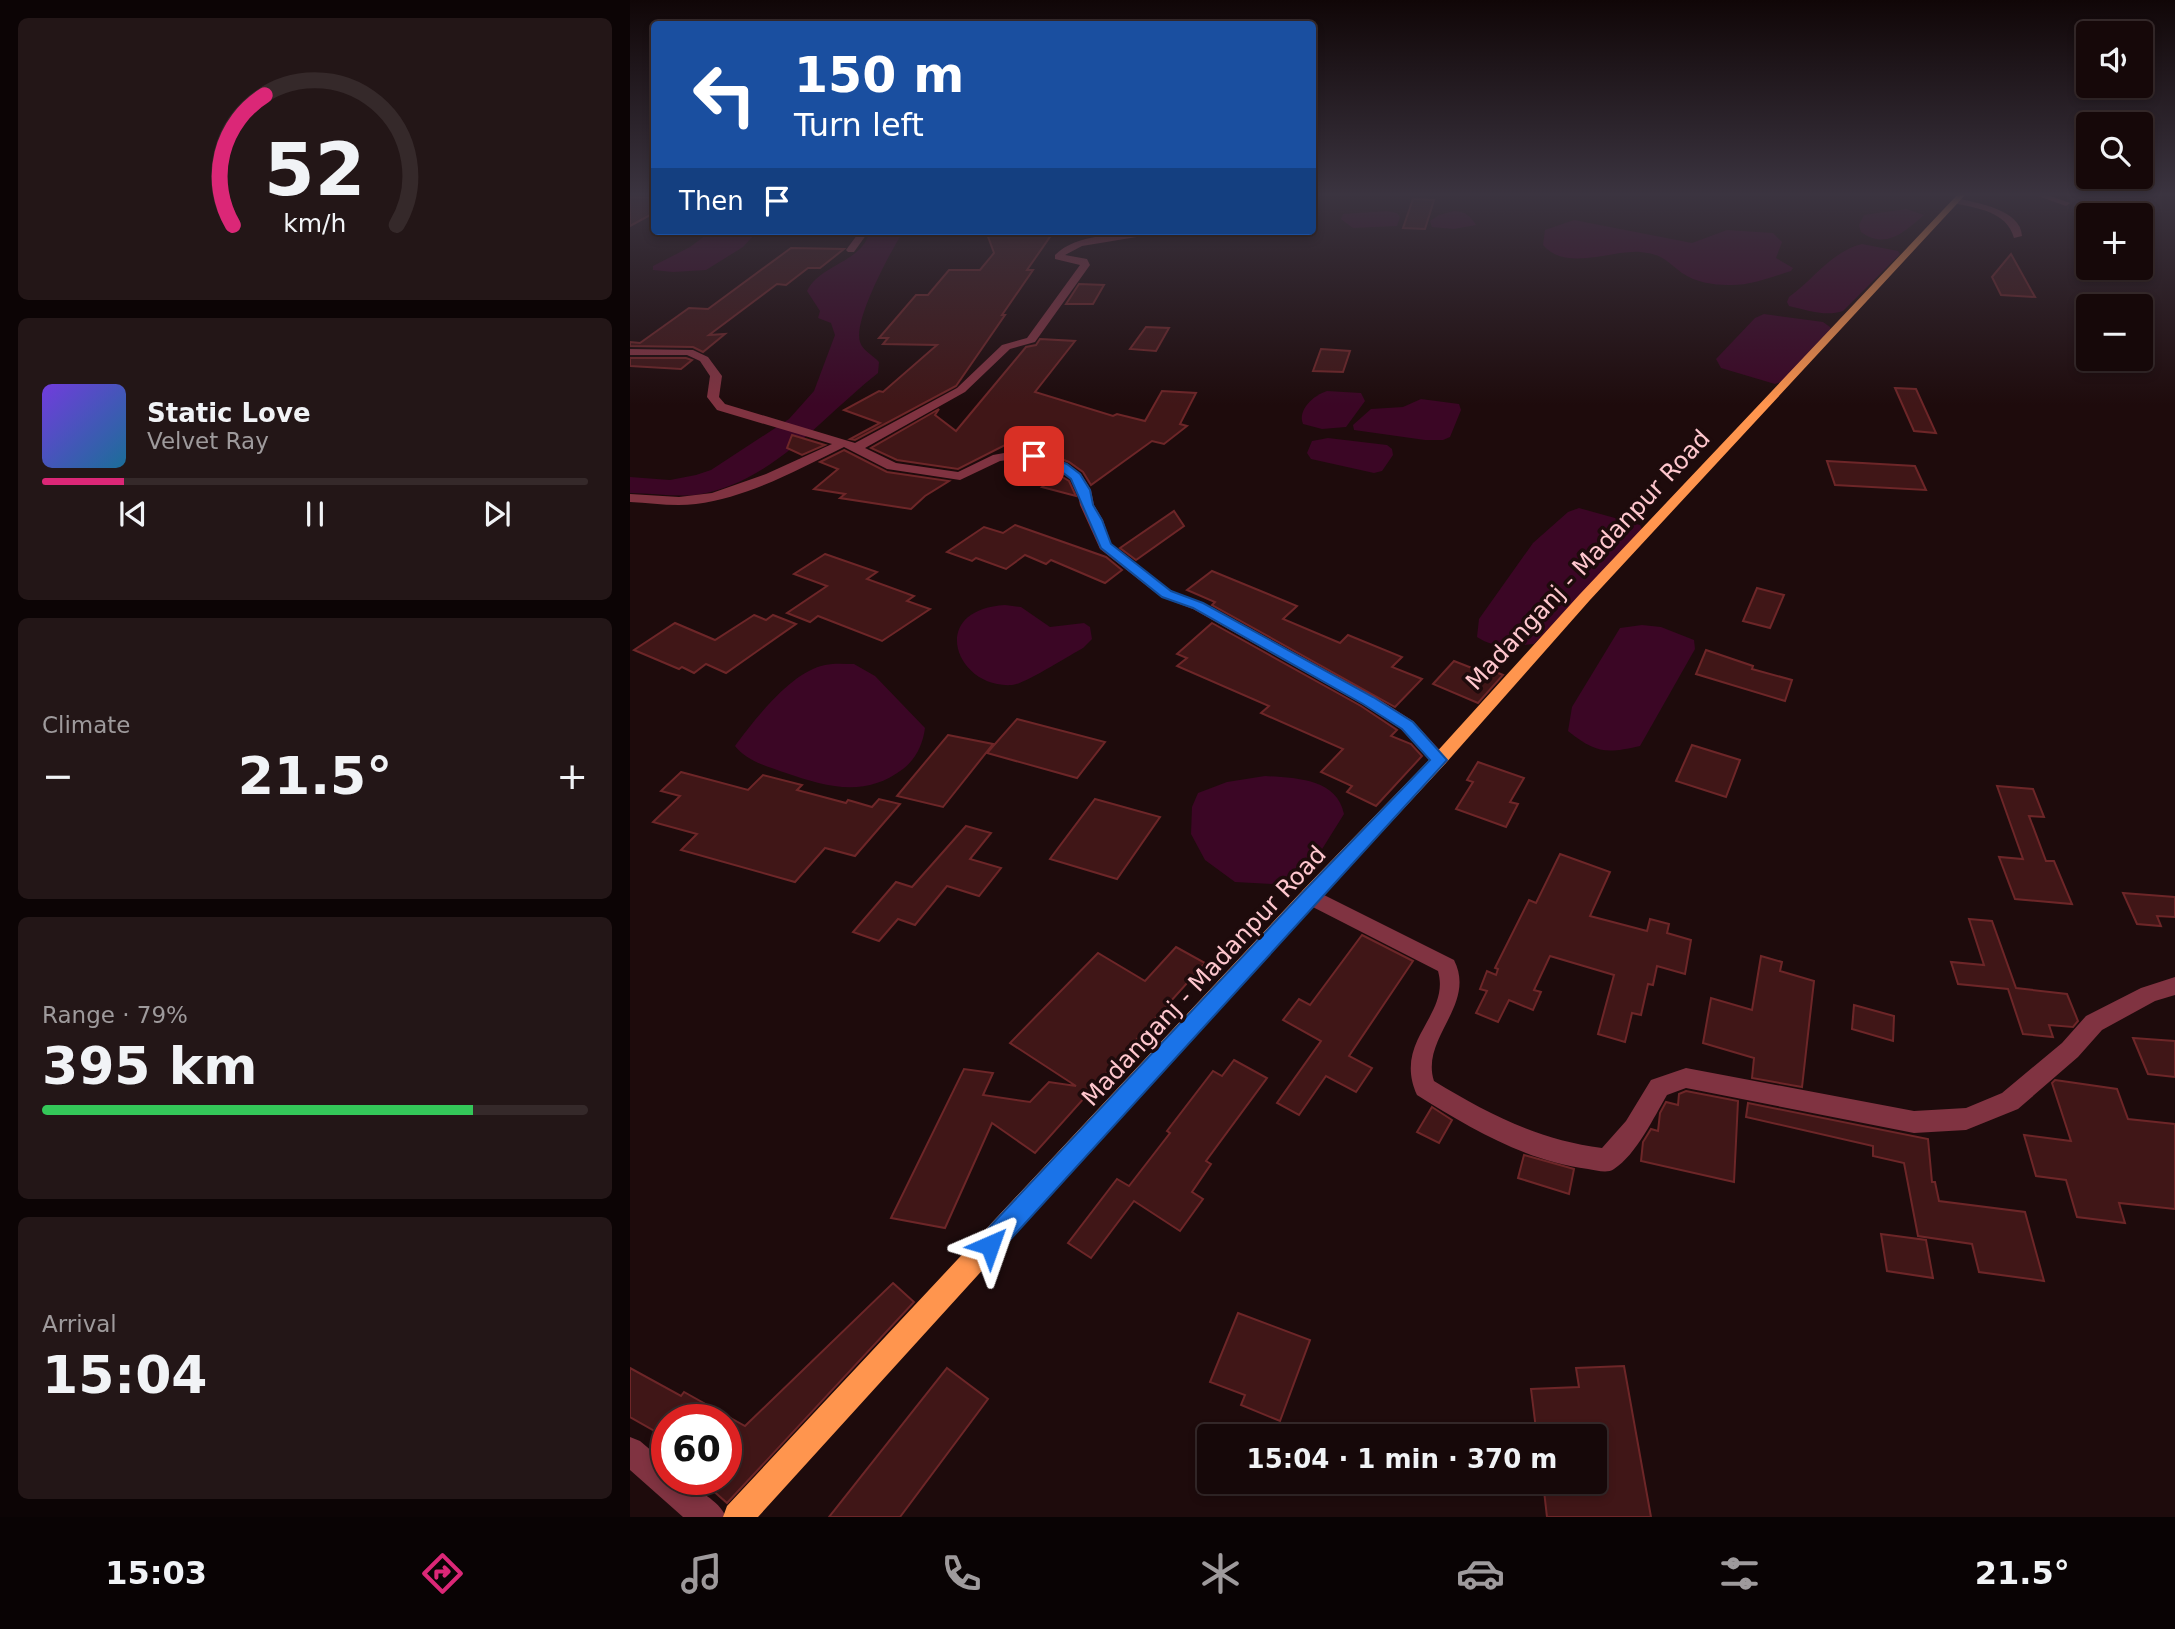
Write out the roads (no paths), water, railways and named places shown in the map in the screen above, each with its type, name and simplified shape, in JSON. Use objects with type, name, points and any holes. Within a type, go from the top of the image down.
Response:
[{"type":"main road","name":"Madanganj - Madanpur Road","points":[[752,1513],[1310,896],[1897,264]]},
{"type":"street","points":[[630,498],[676,501],[713,497],[850,445],[961,390],[1006,347],[1031,340],[1085,264]]},
{"type":"street","points":[[630,352],[689,352],[697,355],[716,376],[713,397],[721,407],[850,445],[892,466],[960,476],[997,458],[1015,455],[1034,456],[1062,467],[1076,477],[1084,490],[1087,505],[1096,520],[1105,546],[1166,594],[1198,606],[1368,700],[1407,725],[1439,760]]},
{"type":"street","points":[[1310,896],[1447,966],[1451,974],[1451,986],[1423,1051],[1420,1072],[1425,1088],[1499,1131],[1542,1149],[1575,1157],[1607,1160],[1634,1129],[1659,1087],[1686,1078],[1914,1122],[1966,1119],[2010,1101],[2070,1050],[2094,1023],[2149,994],[2175,986]]},
{"type":"street","points":[[630,1451],[691,1505],[710,1517]]}]
